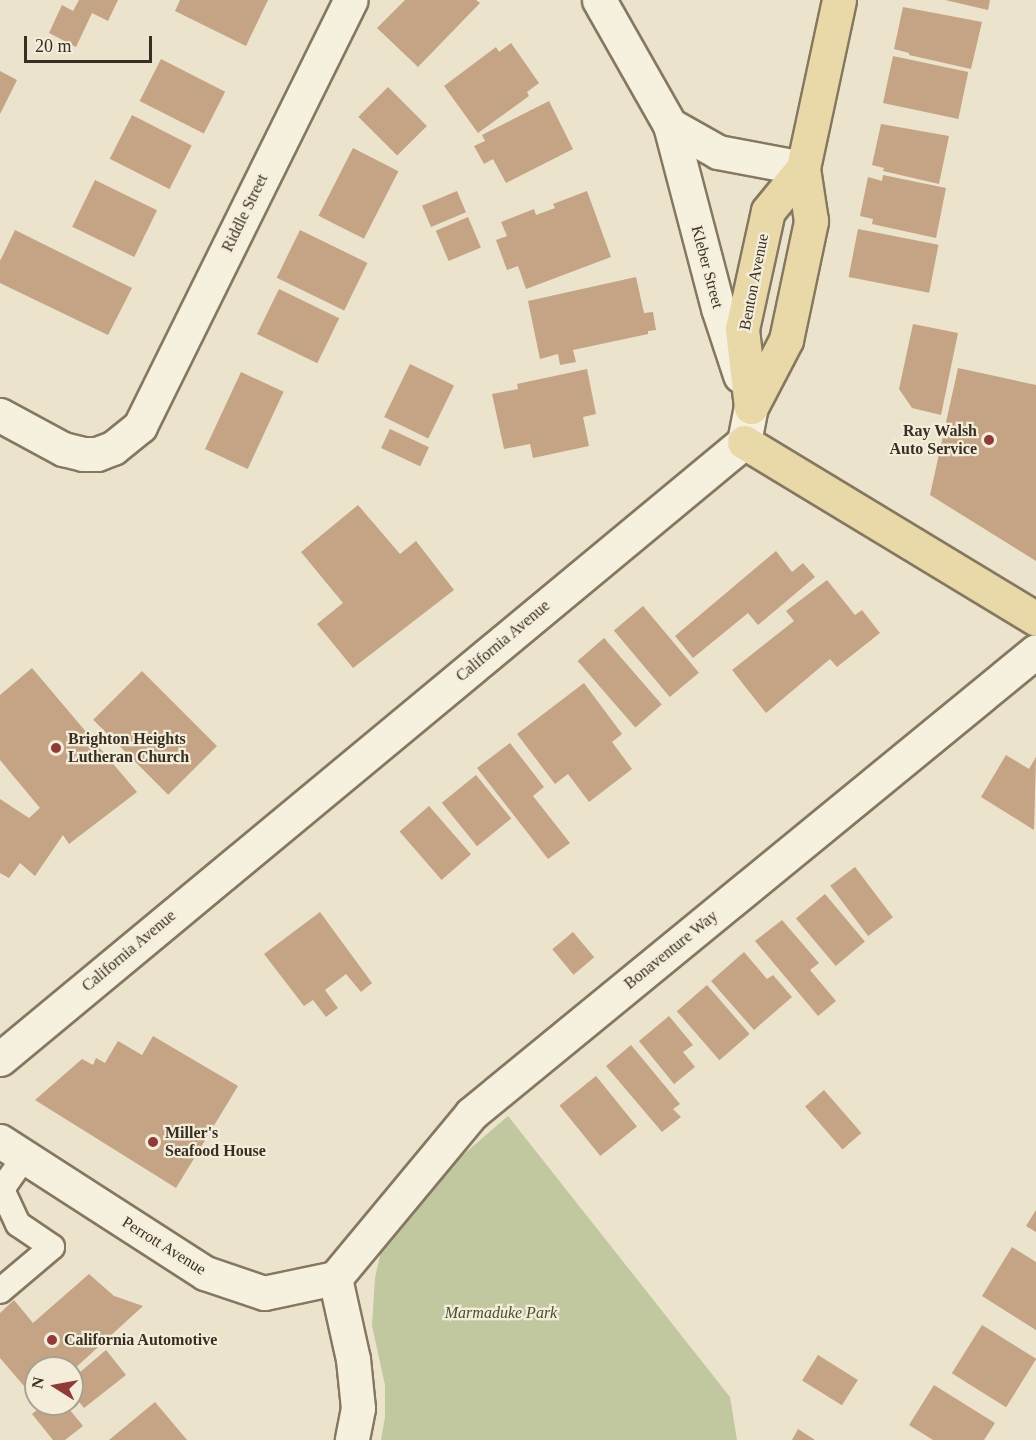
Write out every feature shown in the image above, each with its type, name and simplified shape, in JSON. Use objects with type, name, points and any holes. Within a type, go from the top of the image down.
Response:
[{"type":"main road","name":"Benton Avenue","points":[[751,407],[786,340],[811,221],[802,168],[839,0]]},
{"type":"main road","name":"Benton Avenue","points":[[751,407],[742,329],[768,211],[802,168]]},
{"type":"main road","points":[[744,442],[1036,619]]},
{"type":"street","name":"Riddle Street","points":[[0,415],[63,449],[83,454],[97,454],[113,448],[140,426],[351,0]]},
{"type":"street","name":"Kleber Street","points":[[599,0],[670,125],[718,308],[751,407]]},
{"type":"street","name":"Kleber Street","points":[[670,125],[717,153],[802,168]]},
{"type":"street","name":"Benton Avenue","points":[[744,442],[751,407]]},
{"type":"street","name":"California Avenue","points":[[0,1059],[744,442]]},
{"type":"street","name":"Bonaventure Way","points":[[335,1278],[471,1114],[1036,651]]},
{"type":"street","name":"Perrott Avenue","points":[[12,1149],[205,1273],[264,1293],[335,1278]]},
{"type":"street","points":[[335,1278],[353,1359],[358,1408],[352,1440]]},
{"type":"lane","points":[[0,1291],[52,1247],[18,1224],[2,1189],[12,1149]]},
{"type":"green space","name":"Marmaduke Park","points":[[508,1116],[730,1397],[737,1440],[381,1440],[385,1417],[385,1385],[372,1326],[375,1278],[383,1242],[420,1192]]},
{"type":"building","points":[[79,0],[118,0],[108,21],[92,13],[76,47],[49,33],[62,5],[73,11]]},
{"type":"building","points":[[180,0],[268,0],[246,46],[175,11]]},
{"type":"building","points":[[405,0],[476,0],[480,3],[418,67],[377,28]]},
{"type":"building","points":[[945,0],[990,0],[988,10]]},
{"type":"building","points":[[903,7],[982,22],[971,69],[909,55],[909,53],[894,49]]},
{"type":"building","points":[[511,43],[539,83],[527,92],[529,96],[478,133],[444,86],[496,47],[499,52]]},
{"type":"building","points":[[893,56],[968,72],[958,119],[883,103]]},
{"type":"building","points":[[161,59],[225,92],[204,134],[140,101]]},
{"type":"building","points":[[0,71],[17,80],[0,114]]},
{"type":"building","points":[[388,87],[427,126],[397,156],[358,117]]},
{"type":"building","points":[[549,101],[573,149],[506,183],[493,159],[484,164],[474,146],[485,141],[482,135]]},
{"type":"building","points":[[132,115],[192,145],[169,189],[110,159]]},
{"type":"building","points":[[881,124],[949,136],[939,184],[883,171],[884,168],[872,165]]},
{"type":"building","points":[[353,148],[398,171],[364,239],[318,216]]},
{"type":"building","points":[[883,175],[946,188],[936,238],[872,224],[873,219],[860,216],[868,177],[882,181]]},
{"type":"building","points":[[95,180],[157,210],[134,257],[72,227]]},
{"type":"building","points":[[457,191],[466,212],[431,227],[422,206]]},
{"type":"building","points":[[587,191],[611,257],[526,289],[518,266],[507,270],[496,240],[507,236],[501,222],[534,209],[536,215],[555,208],[553,204]]},
{"type":"building","points":[[468,217],[481,247],[449,261],[436,231]]},
{"type":"building","points":[[858,229],[938,245],[929,293],[849,277]]},
{"type":"building","points":[[15,230],[132,288],[108,335],[0,283],[0,261]]},
{"type":"building","points":[[300,230],[367,263],[344,311],[277,278]]},
{"type":"building","points":[[636,277],[644,313],[653,312],[656,330],[648,331],[648,334],[573,350],[576,362],[560,365],[558,354],[540,359],[528,301]]},
{"type":"building","points":[[279,289],[339,318],[317,363],[257,334]]},
{"type":"building","points":[[913,324],[958,333],[941,415],[912,408],[899,389]]},
{"type":"building","points":[[410,364],[454,385],[428,439],[384,417]]},
{"type":"building","name":"Ray Walsh Auto Service","points":[[958,368],[1036,385],[1036,561],[930,495]]},
{"type":"building","points":[[587,369],[596,414],[583,417],[589,446],[533,458],[530,444],[504,449],[492,394],[518,389],[517,384]]},
{"type":"building","points":[[241,372],[284,392],[248,469],[205,449]]},
{"type":"building","points":[[390,429],[429,447],[420,466],[381,448]]},
{"type":"building","points":[[358,505],[400,554],[416,541],[454,590],[353,668],[317,624],[343,603],[301,552]]},
{"type":"building","points":[[776,551],[792,572],[803,563],[815,577],[758,625],[748,613],[693,658],[675,636]]},
{"type":"building","points":[[827,580],[855,615],[862,610],[880,633],[837,667],[830,659],[766,713],[732,670],[794,621],[786,611]]},
{"type":"building","points":[[643,606],[699,673],[670,697],[614,630]]},
{"type":"building","points":[[604,638],[662,704],[635,727],[578,661]]},
{"type":"building","points":[[32,668],[137,792],[69,844],[63,835],[35,876],[20,863],[9,878],[0,873],[0,799],[29,818],[40,808],[0,760],[0,695]]},
{"type":"building","points":[[142,671],[217,746],[168,795],[93,720]]},
{"type":"building","points":[[584,683],[622,734],[612,742],[632,769],[589,802],[568,774],[555,784],[517,734]]},
{"type":"building","points":[[510,743],[544,787],[533,796],[570,843],[548,859],[477,768]]},
{"type":"building","points":[[1006,755],[1029,769],[1036,757],[1034,830],[981,797]]},
{"type":"building","points":[[476,775],[511,819],[477,846],[442,803]]},
{"type":"building","points":[[429,806],[471,854],[442,880],[400,832]]},
{"type":"building","points":[[855,867],[893,917],[868,936],[830,886]]},
{"type":"building","points":[[825,894],[865,941],[836,966],[796,918]]},
{"type":"building","points":[[320,912],[372,983],[361,992],[346,974],[325,990],[338,1008],[326,1017],[313,1000],[304,1006],[264,954]]},
{"type":"building","points":[[782,920],[819,963],[810,970],[836,1001],[818,1016],[755,941]]},
{"type":"building","points":[[573,932],[594,957],[574,975],[552,949]]},
{"type":"building","points":[[744,952],[767,979],[773,975],[792,997],[754,1030],[711,981]]},
{"type":"building","points":[[707,985],[750,1034],[719,1060],[677,1011]]},
{"type":"building","points":[[669,1016],[693,1045],[683,1052],[695,1067],[674,1084],[639,1041]]},
{"type":"building","name":"Miller's Seafood House","points":[[153,1036],[238,1086],[176,1188],[35,1100],[82,1059],[93,1065],[96,1058],[105,1063],[118,1041],[142,1055]]},
{"type":"building","points":[[631,1045],[680,1104],[673,1109],[681,1117],[662,1132],[606,1066]]},
{"type":"building","points":[[596,1076],[637,1127],[600,1156],[559,1106]]},
{"type":"building","points":[[824,1090],[861,1133],[843,1149],[805,1106]]},
{"type":"building","points":[[1036,1210],[1036,1232],[1026,1226]]},
{"type":"building","points":[[1012,1247],[1036,1262],[1036,1330],[982,1296]]},
{"type":"building","name":"California Automotive","points":[[89,1274],[114,1296],[143,1306],[84,1360],[84,1356],[24,1356],[24,1386],[0,1358],[0,1313],[14,1300],[33,1323]]},
{"type":"building","points":[[982,1325],[1036,1359],[1006,1407],[952,1373]]},
{"type":"building","points":[[106,1350],[126,1375],[84,1408],[84,1369]]},
{"type":"building","points":[[818,1355],[858,1380],[842,1405],[802,1380]]},
{"type":"building","points":[[934,1385],[995,1423],[984,1440],[933,1440],[909,1425]]},
{"type":"building","points":[[155,1402],[187,1440],[109,1440]]},
{"type":"building","points":[[34,1416],[75,1416],[83,1426],[65,1440],[53,1440]]},
{"type":"building","points":[[798,1429],[815,1440],[792,1440]]},
{"type":"place","name":"Ray Walsh Auto Service","points":[[989,440]]},
{"type":"place","name":"Brighton Heights Lutheran Church","points":[[56,748]]},
{"type":"place","name":"Miller's Seafood House","points":[[153,1142]]},
{"type":"place","name":"California Automotive","points":[[52,1340]]}]
